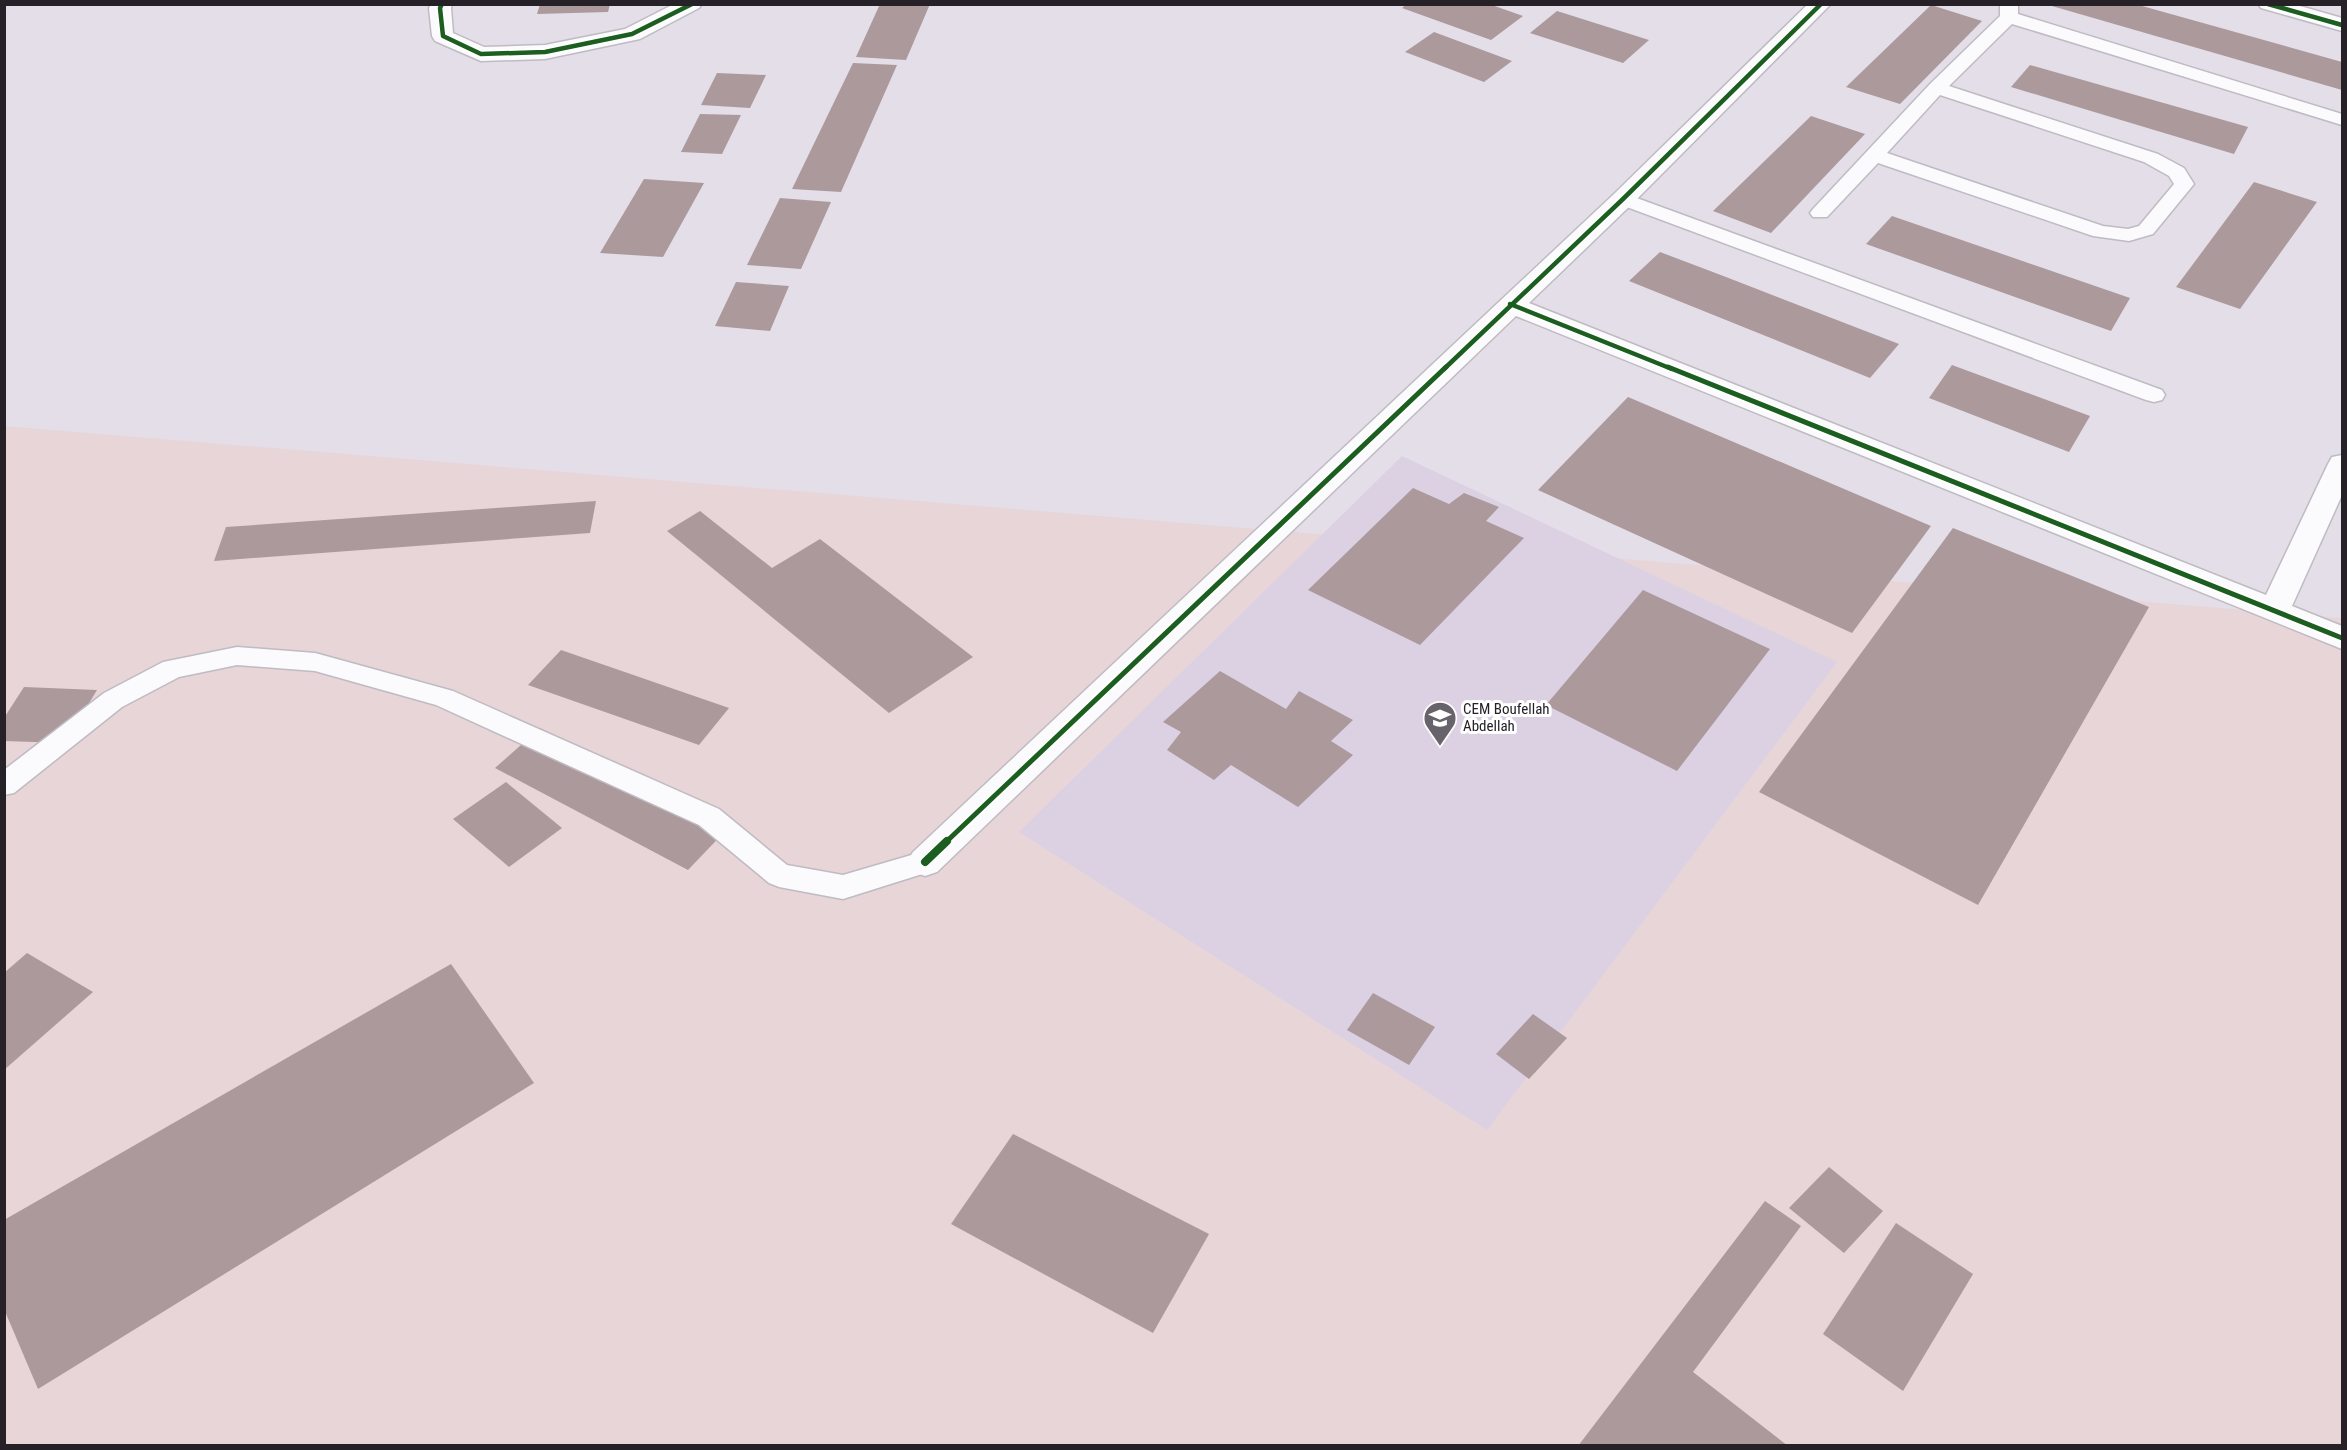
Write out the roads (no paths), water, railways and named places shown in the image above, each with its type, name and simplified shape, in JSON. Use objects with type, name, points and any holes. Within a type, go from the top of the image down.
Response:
[{"type":"street","points":[[442,4],[440,8],[443,36],[481,54],[545,52],[632,34],[692,4]]},
{"type":"street","points":[[632,34],[645,4]]},
{"type":"street","points":[[925,862],[1623,199],[1821,4]]},
{"type":"street","points":[[2268,4],[2343,25]]},
{"type":"street","points":[[1510,304],[2343,638]]},
{"type":"street","points":[[2275,609],[2343,464]]},
{"type":"lane","points":[[1820,213],[2009,11],[2341,120]]},
{"type":"lane","points":[[1873,155],[2100,232],[2129,235],[2146,230],[2184,184],[2177,172],[2151,158],[1938,88]]},
{"type":"lane","points":[[1623,199],[2154,395]]},
{"type":"lane","points":[[4,785],[113,700],[172,669],[237,656],[315,662],[444,698],[709,818],[779,875],[843,887],[925,862]]},
{"type":"place","name":"CEM Boufellah Abdellah","points":[[1440,747]]}]
